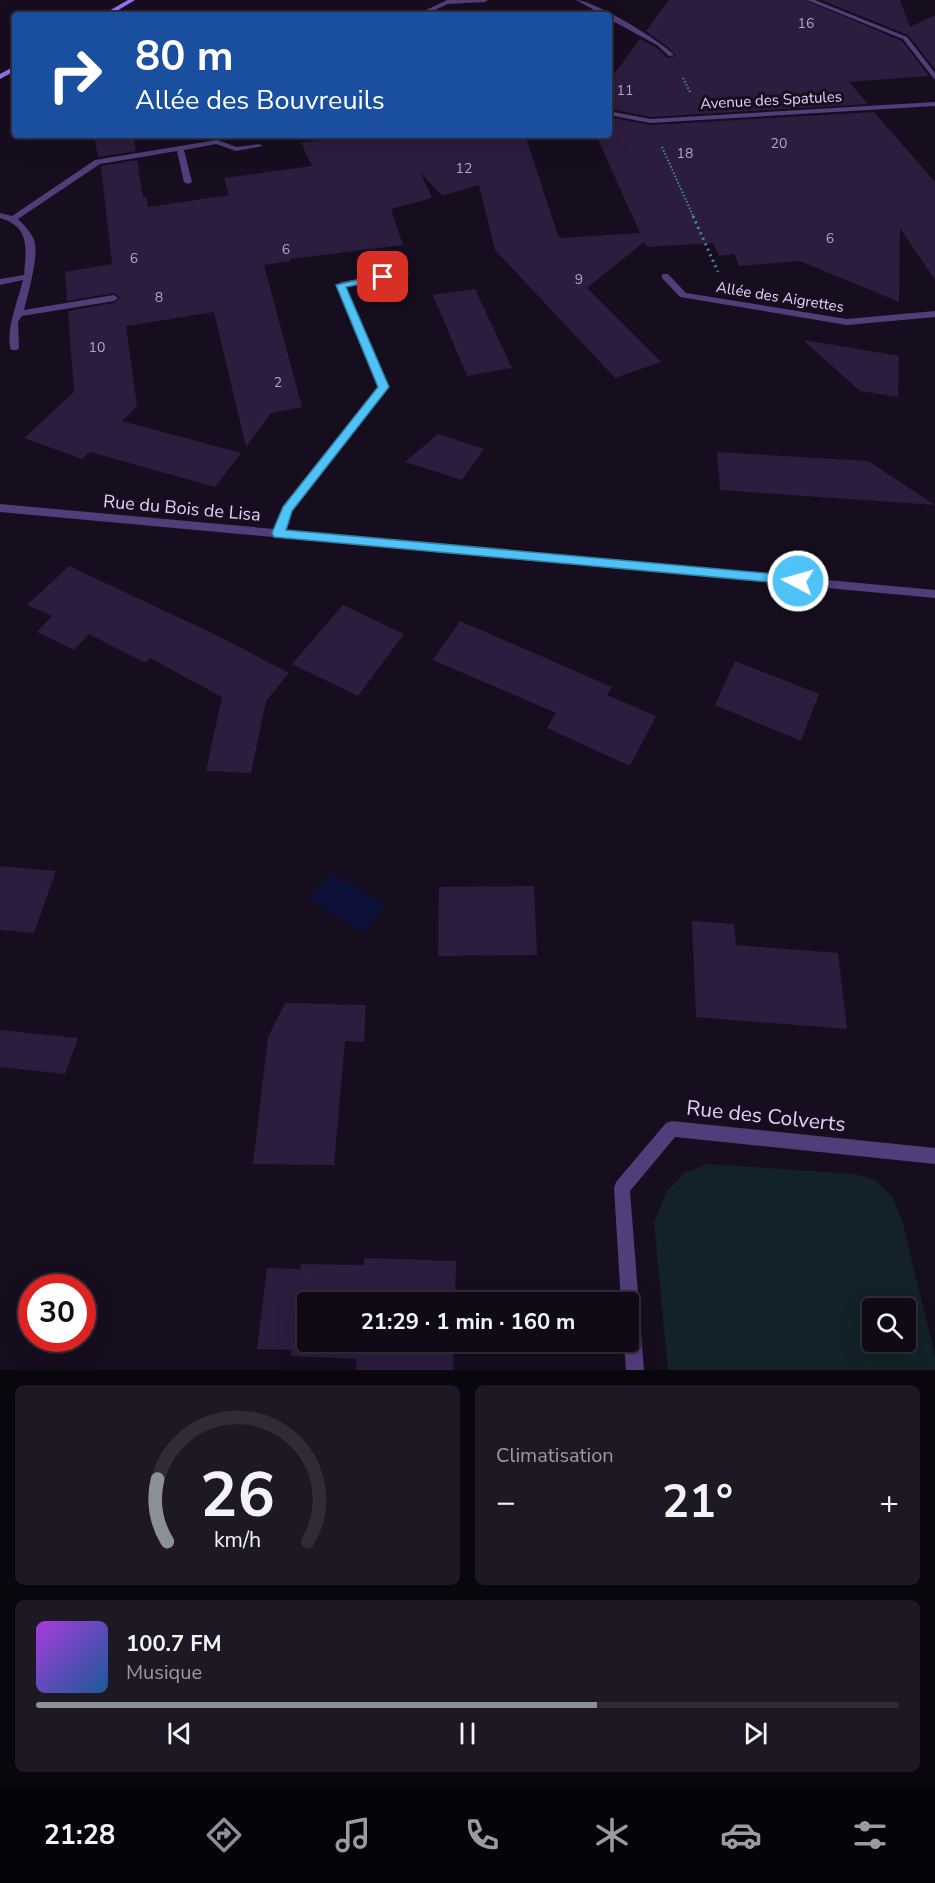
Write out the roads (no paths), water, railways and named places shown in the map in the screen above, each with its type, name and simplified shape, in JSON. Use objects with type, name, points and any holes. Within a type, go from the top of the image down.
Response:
[{"type":"street","points":[[110,12],[132,0]]},
{"type":"street","points":[[425,12],[447,2],[485,0]]},
{"type":"street","points":[[579,0],[602,12]]},
{"type":"street","points":[[810,0],[905,38],[935,78]]},
{"type":"street","points":[[612,17],[644,34],[671,55]]},
{"type":"street","name":"Avenue des Spatules","points":[[612,114],[650,121],[935,104]]},
{"type":"street","points":[[199,138],[201,144]]},
{"type":"street","points":[[13,219],[98,162],[217,142],[236,149],[259,146]]},
{"type":"street","points":[[180,147],[188,182]]},
{"type":"street","points":[[0,215],[13,219],[24,230],[31,242],[28,277],[20,314],[14,322],[14,348]]},
{"type":"street","points":[[278,533],[287,510],[383,387],[341,285],[405,273]]},
{"type":"street","name":"Allée des Aigrettes","points":[[665,276],[683,295],[847,322],[935,314]]},
{"type":"street","points":[[0,282],[28,277]]},
{"type":"street","points":[[20,314],[114,298]]},
{"type":"street","name":"Rue du Bois de Lisa","points":[[0,508],[935,594]]},
{"type":"street","name":"Rue des Colverts","points":[[635,1370],[622,1188],[672,1128],[935,1156]]}]
